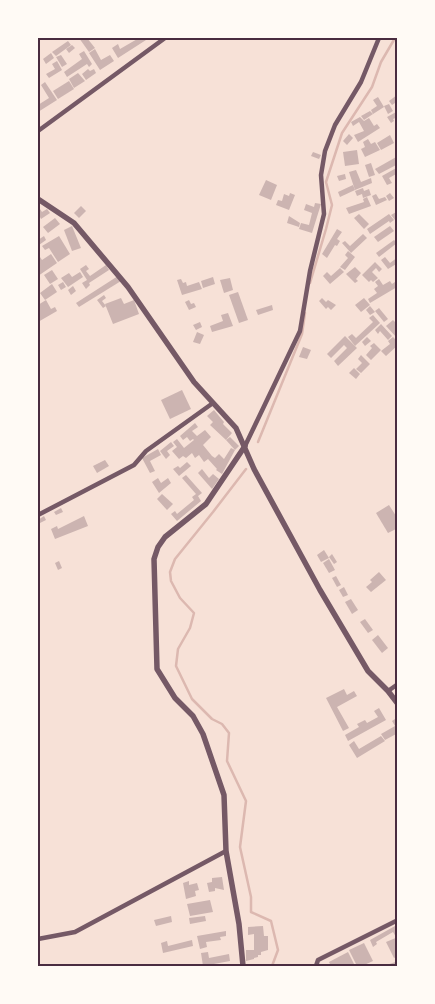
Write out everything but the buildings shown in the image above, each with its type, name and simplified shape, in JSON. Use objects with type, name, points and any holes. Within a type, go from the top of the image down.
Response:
[{"type":"street","points":[[38,131],[165,38]]},
{"type":"street","points":[[244,966],[239,924],[226,851],[224,795],[203,734],[193,716],[175,698],[157,669],[154,559],[158,547],[165,537],[206,504],[245,446],[300,331],[310,270],[324,214],[321,176],[325,151],[334,124],[360,82],[379,38]]},
{"type":"street","points":[[38,199],[74,223],[128,287],[194,382],[236,428],[254,469],[320,590],[368,671],[398,704]]},
{"type":"street","points":[[38,515],[134,464],[146,451],[213,403]]},
{"type":"street","points":[[388,691],[398,684]]},
{"type":"street","points":[[38,939],[75,932],[226,851]]},
{"type":"street","points":[[316,966],[318,960],[398,920]]},
{"type":"waterway","points":[[310,283],[332,205],[326,182],[342,133],[372,87],[381,62],[395,38]]},
{"type":"waterway","points":[[258,442],[302,334],[305,313]]},
{"type":"waterway","points":[[246,469],[175,559],[170,572],[171,581],[180,598],[194,613],[190,628],[178,649],[176,666],[192,699],[212,719],[222,724],[229,733],[227,761],[246,801],[240,847],[251,897],[251,912],[271,921],[278,950],[272,966]]}]
